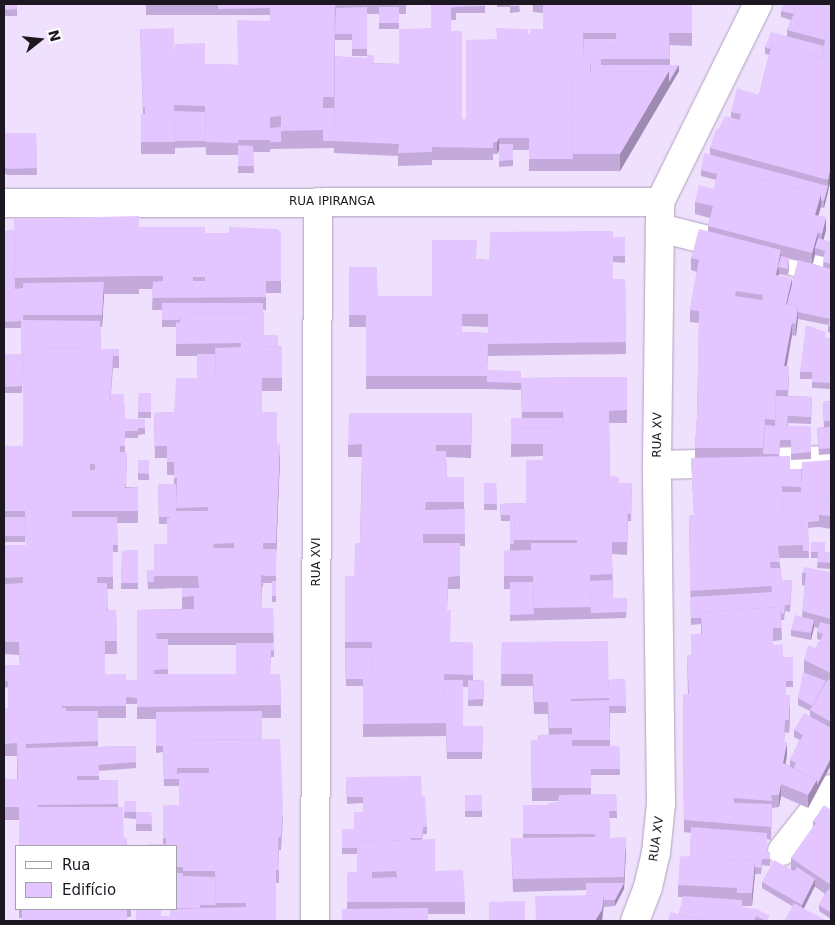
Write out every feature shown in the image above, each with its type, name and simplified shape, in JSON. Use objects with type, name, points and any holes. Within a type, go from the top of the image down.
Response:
[{"type":"street","name":"RUA XV","points":[[635,921],[648,887],[656,852],[661,804],[658,465],[660,215],[758,4]]},
{"type":"street","name":"RUA IPIRANGA","points":[[4,203],[318,202],[660,215],[831,271]]},
{"type":"street","name":"RUA XVI","points":[[315,921],[318,202]]},
{"type":"street","points":[[658,465],[831,460]]},
{"type":"street","points":[[782,851],[831,788]]},
{"type":"building","points":[[4,4],[17,4],[17,9],[4,10]]},
{"type":"building","points":[[218,4],[270,4],[270,8],[218,9]]},
{"type":"building","points":[[270,4],[335,4],[334,97],[323,97],[323,130],[281,131],[281,116],[270,117]]},
{"type":"building","points":[[431,4],[456,4],[456,7],[451,8],[451,31],[462,31],[462,119],[466,119],[466,40],[497,39],[497,34],[530,34],[530,29],[543,29],[543,4],[692,4],[692,33],[669,33],[670,59],[601,59],[601,47],[616,46],[616,33],[583,33],[584,60],[591,60],[590,72],[571,72],[573,159],[529,159],[529,138],[499,138],[497,142],[493,142],[493,148],[432,147],[432,152],[398,153],[399,144],[334,141],[335,56],[367,58],[367,63],[399,64],[399,29],[431,28]]},
{"type":"building","points":[[456,4],[485,4],[485,6],[456,7]]},
{"type":"building","points":[[510,4],[519,4],[520,6],[510,6]]},
{"type":"building","points":[[783,4],[798,4],[794,14],[781,11]]},
{"type":"building","points":[[798,4],[831,4],[831,166],[828,180],[710,148],[716,129],[736,134],[741,114],[731,112],[737,88],[759,95],[772,44],[822,58],[825,40],[787,30]]},
{"type":"building","points":[[367,7],[367,49],[352,49],[352,34],[335,34],[336,8]]},
{"type":"building","points":[[379,7],[399,7],[399,23],[379,23]]},
{"type":"building","points":[[237,20],[270,21],[270,140],[238,140],[238,143],[206,142],[205,106],[174,105],[175,142],[141,142],[141,114],[145,114],[145,107],[143,107],[140,29],[174,28],[174,52],[205,52],[205,64],[238,65]]},
{"type":"building","points":[[496,28],[528,29],[528,34],[497,34],[497,39]]},
{"type":"building","points":[[771,32],[824,46],[822,58],[772,44],[770,49],[765,47]]},
{"type":"building","points":[[584,39],[616,39],[616,46],[601,47],[601,65],[679,65],[669,82],[669,71],[591,72],[591,60],[584,60]]},
{"type":"building","points":[[205,43],[205,52],[174,52],[175,44]]},
{"type":"building","points":[[367,55],[374,55],[374,63],[367,63]]},
{"type":"building","points":[[669,71],[620,154],[573,154],[571,72]]},
{"type":"building","points":[[323,108],[334,108],[334,141],[323,141]]},
{"type":"building","points":[[174,111],[205,112],[206,141],[175,141]]},
{"type":"building","points":[[725,116],[740,120],[736,134],[718,130]]},
{"type":"building","points":[[281,127],[281,142],[270,142],[270,128]]},
{"type":"building","points":[[4,133],[36,133],[37,168],[7,169],[4,165]]},
{"type":"building","points":[[499,144],[513,144],[513,160],[499,161]]},
{"type":"building","points":[[238,145],[253,146],[254,166],[238,166]]},
{"type":"building","points":[[704,153],[828,186],[824,201],[821,200],[821,194],[718,169],[717,174],[701,170]]},
{"type":"building","points":[[718,169],[821,194],[815,215],[826,217],[822,234],[818,232],[812,253],[708,226],[713,206],[695,202],[699,185],[714,189]]},
{"type":"building","points":[[139,216],[139,276],[15,278],[14,219]]},
{"type":"building","points":[[139,227],[205,227],[205,277],[193,277],[193,281],[229,281],[229,227],[278,229],[281,233],[281,281],[266,281],[266,297],[152,298],[153,282],[163,281],[163,276],[139,276]]},
{"type":"building","points":[[699,229],[781,250],[776,275],[792,278],[786,304],[798,306],[796,324],[792,323],[784,366],[789,366],[788,390],[776,390],[775,420],[765,419],[763,448],[695,448],[699,311],[690,310],[699,260],[691,258]],"holes":[[[736,291],[763,295],[762,300],[735,296]]]},
{"type":"building","points":[[14,230],[15,289],[23,288],[23,320],[100,321],[101,349],[23,348],[22,386],[4,387],[4,354],[21,354],[21,321],[4,322],[4,231]]},
{"type":"building","points":[[613,231],[613,279],[625,279],[626,342],[488,344],[487,376],[366,376],[366,315],[349,315],[349,280],[377,280],[378,296],[432,296],[432,240],[477,240],[476,259],[489,260],[490,232]],"holes":[[[462,314],[488,314],[488,333],[462,332]]]},
{"type":"building","points":[[205,233],[229,233],[229,281],[205,281]]},
{"type":"building","points":[[613,237],[625,237],[625,256],[613,256]]},
{"type":"building","points":[[818,238],[831,242],[831,264],[823,262],[825,251],[815,248]]},
{"type":"building","points":[[781,256],[789,258],[788,269],[778,267]]},
{"type":"building","points":[[798,260],[831,269],[831,327],[828,326],[830,319],[798,312],[798,306],[787,304]]},
{"type":"building","points":[[349,267],[377,267],[377,280],[349,280]]},
{"type":"building","points":[[104,282],[102,315],[23,315],[23,283]]},
{"type":"building","points":[[162,303],[263,303],[263,313],[179,314],[179,320],[162,320]]},
{"type":"building","points":[[264,313],[264,347],[282,346],[282,378],[262,378],[262,412],[277,412],[277,445],[280,444],[276,543],[263,543],[263,575],[261,575],[262,608],[273,608],[274,633],[156,633],[157,639],[168,639],[168,669],[154,670],[154,674],[280,674],[281,705],[137,707],[137,610],[194,609],[194,596],[182,597],[182,588],[199,588],[198,576],[154,576],[154,544],[167,544],[167,518],[170,518],[170,511],[208,511],[208,507],[176,508],[177,478],[174,478],[174,462],[167,462],[167,446],[155,446],[154,413],[174,412],[176,378],[216,378],[215,348],[241,347],[241,343],[176,344],[176,322],[180,323],[179,314]],"holes":[[[234,543],[234,548],[214,548],[213,544]]]},
{"type":"building","points":[[806,325],[826,332],[825,338],[831,339],[831,383],[812,382],[812,372],[800,372]]},
{"type":"building","points":[[264,335],[278,335],[278,346],[264,347]]},
{"type":"building","points":[[23,348],[119,349],[119,356],[113,356],[110,404],[125,404],[125,446],[120,446],[120,478],[125,478],[125,488],[138,487],[138,511],[72,511],[72,545],[113,545],[113,577],[97,577],[97,603],[106,603],[106,610],[116,610],[117,641],[105,641],[105,674],[126,674],[126,706],[62,706],[62,708],[66,708],[66,711],[98,711],[98,741],[26,744],[26,748],[98,746],[99,776],[77,776],[77,780],[118,780],[118,804],[38,805],[38,807],[123,807],[124,838],[127,838],[127,845],[19,845],[19,807],[4,807],[4,779],[18,779],[17,743],[4,744],[4,709],[8,708],[8,675],[20,675],[19,642],[4,642],[4,610],[23,610],[23,577],[4,578],[4,545],[26,545],[25,511],[4,511],[4,446],[23,446]],"holes":[[[90,464],[95,464],[95,479],[90,478]]]},
{"type":"building","points":[[197,354],[215,354],[216,378],[197,378]]},
{"type":"building","points":[[487,370],[521,371],[521,383],[487,382]]},
{"type":"building","points":[[627,377],[627,410],[609,411],[610,476],[619,477],[619,509],[628,508],[627,542],[612,542],[612,574],[590,575],[591,607],[534,608],[533,576],[504,576],[504,551],[531,550],[531,543],[577,543],[577,540],[514,540],[515,509],[526,509],[526,460],[543,460],[543,444],[511,444],[511,429],[564,428],[563,412],[522,412],[521,378]]},
{"type":"building","points":[[139,393],[151,393],[151,412],[138,412]]},
{"type":"building","points":[[111,394],[124,394],[124,404],[110,404]]},
{"type":"building","points":[[776,396],[812,397],[811,417],[788,416],[787,426],[811,426],[811,452],[791,454],[791,440],[780,440],[779,454],[763,454],[765,425],[775,426]]},
{"type":"building","points":[[831,401],[831,421],[824,421],[823,402]]},
{"type":"building","points":[[349,413],[472,413],[471,445],[436,445],[436,477],[464,477],[464,502],[426,502],[425,510],[465,509],[465,534],[423,534],[423,543],[460,543],[460,576],[448,577],[447,610],[451,610],[450,642],[473,643],[473,675],[444,674],[446,723],[363,724],[363,674],[371,674],[372,642],[345,642],[345,576],[354,576],[355,543],[360,543],[361,511],[362,444],[348,445]]},
{"type":"building","points":[[511,418],[563,418],[564,428],[511,429]]},
{"type":"building","points":[[125,419],[145,419],[145,428],[138,428],[138,431],[125,431]]},
{"type":"building","points":[[831,427],[831,448],[819,449],[817,428]]},
{"type":"building","points":[[436,451],[446,451],[447,477],[436,477]]},
{"type":"building","points":[[120,452],[127,452],[126,484],[125,478],[120,478]]},
{"type":"building","points":[[790,456],[790,469],[801,469],[801,487],[782,486],[783,516],[801,516],[803,545],[778,546],[780,562],[770,562],[772,586],[690,591],[689,516],[694,515],[691,458]]},
{"type":"building","points":[[138,460],[149,460],[149,474],[138,473]]},
{"type":"building","points":[[831,460],[831,500],[819,498],[819,521],[808,522],[809,551],[803,551],[801,516],[783,516],[782,492],[801,492],[802,462]]},
{"type":"building","points":[[90,470],[95,470],[95,479],[90,478]]},
{"type":"building","points":[[484,483],[496,483],[497,504],[484,504]]},
{"type":"building","points":[[619,483],[632,483],[631,514],[628,514],[628,508],[619,509]]},
{"type":"building","points":[[158,484],[176,484],[176,511],[170,511],[170,517],[159,517]]},
{"type":"building","points":[[819,498],[831,500],[831,516],[819,515]]},
{"type":"building","points":[[526,503],[526,509],[515,509],[514,544],[510,544],[510,515],[501,515],[500,504]]},
{"type":"building","points":[[4,517],[25,517],[25,536],[4,536]]},
{"type":"building","points":[[72,517],[117,517],[118,545],[72,545]]},
{"type":"building","points":[[811,542],[825,542],[825,552],[831,553],[831,563],[817,562],[818,552],[811,552]]},
{"type":"building","points":[[263,549],[276,549],[276,576],[263,576]]},
{"type":"building","points":[[138,550],[138,583],[121,583],[122,551]]},
{"type":"building","points":[[831,563],[831,619],[802,611],[806,573],[802,573],[804,567],[830,572]]},
{"type":"building","points":[[770,568],[781,568],[782,581],[792,580],[790,605],[785,605],[784,613],[781,614],[780,607],[701,612],[701,618],[691,618],[690,597],[772,592]]},
{"type":"building","points":[[147,570],[154,570],[154,582],[148,582]]},
{"type":"building","points":[[612,580],[613,598],[627,598],[626,612],[591,613],[590,581]]},
{"type":"building","points":[[272,581],[276,581],[276,596],[272,596]]},
{"type":"building","points":[[510,582],[533,582],[534,614],[510,615]]},
{"type":"building","points":[[23,583],[23,610],[4,610],[4,584]]},
{"type":"building","points":[[97,583],[107,583],[108,609],[106,609],[106,603],[97,603]]},
{"type":"building","points":[[780,607],[782,628],[773,628],[773,652],[783,651],[783,675],[786,675],[786,695],[790,695],[789,720],[785,720],[784,742],[787,742],[783,763],[817,780],[808,795],[781,784],[779,795],[771,795],[772,801],[734,798],[734,803],[772,804],[771,827],[684,820],[683,694],[689,694],[687,655],[691,656],[691,634],[702,634],[701,612]]},
{"type":"building","points":[[795,615],[814,620],[811,633],[791,630]]},
{"type":"building","points":[[820,622],[831,625],[831,646],[820,642],[823,634],[817,632]]},
{"type":"building","points":[[608,641],[609,698],[571,699],[571,701],[609,700],[610,740],[572,740],[572,728],[549,728],[548,702],[534,702],[533,674],[501,674],[502,642]]},
{"type":"building","points":[[818,641],[831,646],[831,673],[804,660],[808,645],[816,648]]},
{"type":"building","points":[[236,643],[274,643],[274,651],[271,650],[270,674],[236,674]]},
{"type":"building","points":[[783,644],[783,651],[773,652],[773,645]]},
{"type":"building","points":[[345,648],[372,648],[371,674],[363,674],[363,679],[346,679]]},
{"type":"building","points":[[783,657],[793,657],[793,681],[786,681],[786,675],[783,675]]},
{"type":"building","points":[[4,665],[20,665],[20,675],[8,675],[8,681],[4,681]]},
{"type":"building","points":[[803,672],[826,681],[812,706],[798,698]]},
{"type":"building","points":[[625,679],[626,706],[609,706],[609,680]]},
{"type":"building","points":[[828,679],[831,681],[831,722],[810,710]]},
{"type":"building","points":[[126,680],[137,680],[137,698],[126,697]]},
{"type":"building","points":[[444,680],[463,680],[463,726],[483,726],[482,752],[447,752]]},
{"type":"building","points":[[468,680],[484,681],[483,699],[468,700]]},
{"type":"building","points":[[262,711],[262,739],[177,740],[177,774],[179,774],[179,779],[164,779],[163,746],[156,746],[156,712]]},
{"type":"building","points":[[804,713],[831,728],[831,758],[817,785],[817,780],[794,768],[796,763],[790,760],[803,735],[794,730]]},
{"type":"building","points":[[572,734],[572,746],[619,746],[620,769],[591,769],[591,763],[570,763],[570,740],[539,740],[538,735]]},
{"type":"building","points":[[280,739],[283,805],[281,837],[278,838],[279,870],[276,870],[276,921],[170,921],[170,910],[246,907],[246,903],[216,903],[215,871],[183,871],[183,867],[178,867],[178,845],[166,845],[166,838],[163,838],[163,806],[179,805],[179,773],[209,773],[209,768],[177,768],[177,740]]},
{"type":"building","points":[[531,740],[570,740],[570,763],[591,763],[591,788],[532,788]]},
{"type":"building","points":[[136,746],[136,762],[98,765],[98,747]]},
{"type":"building","points":[[421,776],[422,796],[425,796],[427,827],[423,827],[422,838],[357,842],[357,848],[342,848],[342,829],[354,829],[354,812],[363,812],[363,797],[347,797],[346,777]]},
{"type":"building","points":[[616,794],[617,811],[609,811],[609,805],[548,805],[548,803],[558,802],[559,795]]},
{"type":"building","points":[[465,795],[482,795],[482,811],[465,811]]},
{"type":"building","points":[[125,801],[136,801],[136,812],[124,812]]},
{"type":"building","points":[[523,805],[609,805],[610,838],[626,837],[624,877],[513,879],[511,838],[595,837],[595,834],[523,834]]},
{"type":"building","points":[[824,805],[831,810],[831,885],[791,858],[816,823],[813,821]]},
{"type":"building","points":[[136,812],[151,812],[152,824],[136,824]]},
{"type":"building","points":[[691,827],[767,833],[767,852],[770,852],[770,859],[762,859],[761,868],[755,867],[755,861],[690,857]]},
{"type":"building","points":[[435,839],[435,871],[463,870],[465,902],[347,902],[347,873],[357,872],[357,842]],"holes":[[[396,871],[397,878],[372,879],[372,872]]]},
{"type":"building","points":[[149,844],[166,844],[166,845]]},
{"type":"building","points":[[680,856],[755,861],[752,893],[737,893],[737,888],[678,885]]},
{"type":"building","points":[[774,860],[794,871],[797,867],[815,879],[802,905],[762,882]]},
{"type":"building","points":[[178,873],[183,873],[183,876],[215,877],[216,905],[200,905],[200,908],[178,908]]},
{"type":"building","points":[[372,878],[396,878],[372,879]]},
{"type":"building","points":[[586,883],[624,883],[615,900],[604,900],[604,895],[586,895]]},
{"type":"building","points":[[828,889],[831,891],[831,913],[819,905]]},
{"type":"building","points":[[604,895],[602,910],[595,921],[536,921],[535,896]]},
{"type":"building","points":[[683,896],[742,900],[742,907],[757,909],[770,916],[767,921],[756,916],[754,921],[707,921],[679,914]]},
{"type":"building","points":[[525,901],[525,921],[489,921],[489,902]]},
{"type":"building","points":[[794,903],[827,921],[793,921],[789,919],[784,921]]},
{"type":"building","points":[[428,908],[428,921],[342,921],[342,909]]},
{"type":"building","points":[[22,910],[127,910],[127,921],[22,921]]},
{"type":"building","points":[[136,910],[161,910],[161,916],[170,916],[170,921],[136,921]]},
{"type":"building","points":[[670,912],[707,921],[668,921]]}]
